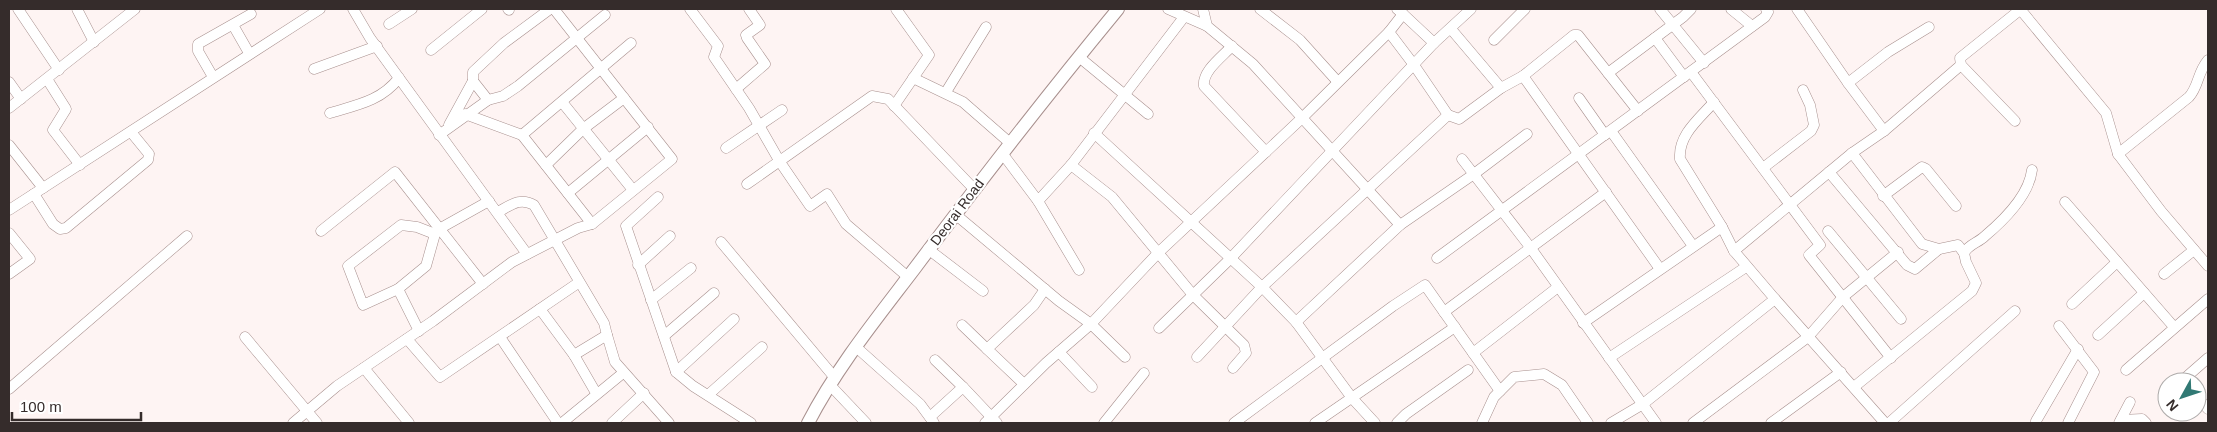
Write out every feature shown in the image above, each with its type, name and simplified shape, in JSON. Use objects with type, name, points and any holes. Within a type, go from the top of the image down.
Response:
[{"type":"street","points":[[18,9],[59,70]]},
{"type":"street","points":[[77,9],[94,42]]},
{"type":"street","points":[[9,108],[135,9]]},
{"type":"street","points":[[9,210],[131,132],[249,53],[320,9]]},
{"type":"street","points":[[354,9],[376,46],[399,78],[443,132],[527,254]]},
{"type":"street","points":[[389,24],[412,9]]},
{"type":"street","points":[[432,50],[482,9]]},
{"type":"street","points":[[443,132],[473,82],[473,72],[504,43],[550,9]]},
{"type":"street","points":[[293,423],[337,386],[419,331],[512,262],[554,239],[592,224],[672,158],[554,9]]},
{"type":"street","points":[[690,9],[718,46],[714,56],[759,125],[780,162],[810,206],[827,194],[846,224],[908,278]]},
{"type":"street","points":[[736,89],[765,64],[746,38],[760,25],[750,9]]},
{"type":"street","points":[[894,106],[929,55],[896,9]]},
{"type":"street","name":"Deorai Road","points":[[808,423],[832,381],[928,250],[1006,148],[1118,9]]},
{"type":"street","points":[[1168,9],[1207,26],[1253,64],[1301,119],[1400,225]]},
{"type":"street","points":[[1203,9],[1207,26]]},
{"type":"street","points":[[1260,9],[1300,40],[1337,81]]},
{"type":"street","points":[[1159,328],[1230,259],[1434,43],[1471,9]]},
{"type":"street","points":[[1494,40],[1525,9]]},
{"type":"street","points":[[1660,9],[1704,63]]},
{"type":"street","points":[[1731,9],[1752,26]]},
{"type":"street","points":[[1437,258],[1501,209],[1704,63],[1767,15],[1766,9]]},
{"type":"street","points":[[1798,9],[1848,83],[1884,131]]},
{"type":"street","points":[[2015,121],[1961,65],[1961,55],[2021,9],[2106,113],[2118,154],[2208,266]]},
{"type":"street","points":[[1608,73],[1693,10]]},
{"type":"street","points":[[935,360],[963,387],[991,421],[1024,384],[1091,324],[1159,252],[1301,119],[1337,81],[1389,32],[1400,12],[1434,43]]},
{"type":"street","points":[[213,77],[198,51],[198,44],[251,14]]},
{"type":"street","points":[[443,132],[465,114],[488,100],[504,96],[605,15]]},
{"type":"street","points":[[1038,201],[1071,164],[1184,17]]},
{"type":"street","points":[[233,25],[249,53]]},
{"type":"street","points":[[946,92],[986,27]]},
{"type":"street","points":[[1848,83],[1888,52],[1929,27]]},
{"type":"street","points":[[1451,29],[1501,88]]},
{"type":"street","points":[[1389,32],[1414,64],[1448,115],[1460,119],[1501,88],[1523,76],[1574,36],[1578,35],[1638,111]]},
{"type":"street","points":[[1655,38],[1714,102],[1764,168],[1820,245],[1810,255],[1891,358]]},
{"type":"street","points":[[522,135],[631,43]]},
{"type":"street","points":[[314,69],[376,46]]},
{"type":"street","points":[[1232,46],[1206,74],[1203,79],[1204,86],[1266,152]]},
{"type":"street","points":[[1079,57],[1148,114]]},
{"type":"street","points":[[2118,154],[2189,97],[2195,89],[2199,73],[2208,60]]},
{"type":"street","points":[[1734,252],[1852,153],[1884,131],[1961,65]]},
{"type":"street","points":[[1523,76],[1660,269]]},
{"type":"street","points":[[330,113],[373,100],[390,91],[399,78]]},
{"type":"street","points":[[913,78],[946,92],[970,107],[1006,148],[1079,270]]},
{"type":"street","points":[[47,79],[66,109],[53,130],[80,165]]},
{"type":"street","points":[[9,82],[21,99]]},
{"type":"street","points":[[473,82],[488,100]]},
{"type":"street","points":[[1764,168],[1811,130],[1814,125],[1810,105],[1803,90]]},
{"type":"street","points":[[747,184],[872,96],[888,99],[974,189]]},
{"type":"street","points":[[546,166],[583,129],[624,98]]},
{"type":"street","points":[[1579,98],[1608,133],[1693,246]]},
{"type":"street","points":[[562,102],[633,190]]},
{"type":"street","points":[[1714,102],[1683,137],[1680,159],[1722,227],[1734,252],[1885,423]]},
{"type":"street","points":[[726,148],[782,110]]},
{"type":"street","points":[[465,114],[522,135],[592,224]]},
{"type":"street","points":[[1197,357],[1262,287],[1448,115]]},
{"type":"street","points":[[568,194],[648,127]]},
{"type":"street","points":[[34,194],[53,224],[60,229],[66,228],[148,160],[149,154],[131,132]]},
{"type":"street","points":[[1094,133],[1262,287],[1296,322],[1352,398],[1375,423]]},
{"type":"street","points":[[1296,322],[1400,225],[1474,174],[1527,134]]},
{"type":"street","points":[[9,145],[43,188]]},
{"type":"street","points":[[1852,153],[1883,196],[1922,244],[1939,249]]},
{"type":"street","points":[[1462,159],[1530,247],[1656,423]]},
{"type":"street","points":[[1071,164],[1112,197],[1193,295],[1246,349],[1244,357],[1233,368]]},
{"type":"street","points":[[1883,196],[1922,167],[1926,169],[1956,206]]},
{"type":"street","points":[[1964,253],[1970,246],[1986,236],[2020,199],[2030,182],[2032,170]]},
{"type":"street","points":[[321,231],[395,172],[437,232],[483,284]]},
{"type":"street","points":[[1829,172],[1898,252],[1907,266],[1915,269],[1939,249],[1958,245],[1964,253],[1967,266],[1975,278],[1975,286],[1854,387]]},
{"type":"street","points":[[1444,312],[1606,192]]},
{"type":"street","points":[[658,197],[626,226],[676,372],[751,423]]},
{"type":"street","points":[[437,232],[401,225],[348,266],[364,305],[398,289],[426,266],[437,232],[489,201]]},
{"type":"street","points":[[498,212],[518,201],[526,201],[534,205],[578,283],[604,323],[615,362],[623,373],[644,393],[664,421]]},
{"type":"street","points":[[2065,202],[2174,327]]},
{"type":"street","points":[[955,214],[1045,289],[1091,324],[1125,357]]},
{"type":"street","points":[[1583,323],[1722,227]]},
{"type":"street","points":[[1828,231],[1901,319]]},
{"type":"street","points":[[9,233],[30,259],[9,274]]},
{"type":"street","points":[[9,389],[187,236]]},
{"type":"street","points":[[638,265],[670,236]]},
{"type":"street","points":[[721,242],[866,423]]},
{"type":"street","points":[[928,250],[983,291]]},
{"type":"street","points":[[2164,274],[2194,250]]},
{"type":"street","points":[[1693,423],[1808,337],[1843,297],[1898,252]]},
{"type":"street","points":[[2072,304],[2117,262]]},
{"type":"street","points":[[1609,358],[1746,267]]},
{"type":"street","points":[[651,300],[691,268]]},
{"type":"street","points":[[406,339],[440,377],[578,283]]},
{"type":"street","points":[[1234,423],[1324,359],[1393,306],[1425,285],[1500,391]]},
{"type":"street","points":[[1472,353],[1558,287]]},
{"type":"street","points":[[398,289],[419,331]]},
{"type":"street","points":[[987,348],[1034,305],[1045,289]]},
{"type":"street","points":[[664,336],[714,293]]},
{"type":"street","points":[[2098,335],[2144,293]]},
{"type":"street","points":[[1611,423],[1642,404],[1775,299]]},
{"type":"street","points":[[2126,370],[2208,299]]},
{"type":"street","points":[[540,309],[574,355],[596,394]]},
{"type":"street","points":[[1889,423],[2016,311]]},
{"type":"street","points":[[676,372],[734,319]]},
{"type":"street","points":[[962,325],[1024,384]]},
{"type":"street","points":[[2059,326],[2078,348],[2094,372],[2068,423]]},
{"type":"street","points":[[1315,423],[1455,327]]},
{"type":"street","points":[[574,355],[607,335]]},
{"type":"street","points":[[245,337],[317,423]]},
{"type":"street","points":[[500,337],[560,423],[623,373]]},
{"type":"street","points":[[708,395],[762,347]]},
{"type":"street","points":[[856,347],[920,404],[932,420],[963,387]]},
{"type":"street","points":[[2036,421],[2078,348]]},
{"type":"street","points":[[1059,352],[1092,387]]},
{"type":"street","points":[[2192,372],[2208,358]]},
{"type":"street","points":[[364,368],[409,423]]},
{"type":"street","points":[[1397,423],[1406,414],[1468,370]]},
{"type":"street","points":[[1771,423],[1841,372]]},
{"type":"street","points":[[1104,423],[1144,373]]},
{"type":"street","points":[[1482,423],[1494,398],[1514,377],[1544,374],[1562,385],[1588,423]]},
{"type":"street","points":[[612,423],[644,393]]},
{"type":"street","points":[[2120,422],[2130,402]]},
{"type":"street","points":[[2120,422],[2142,419],[2146,423]]}]
